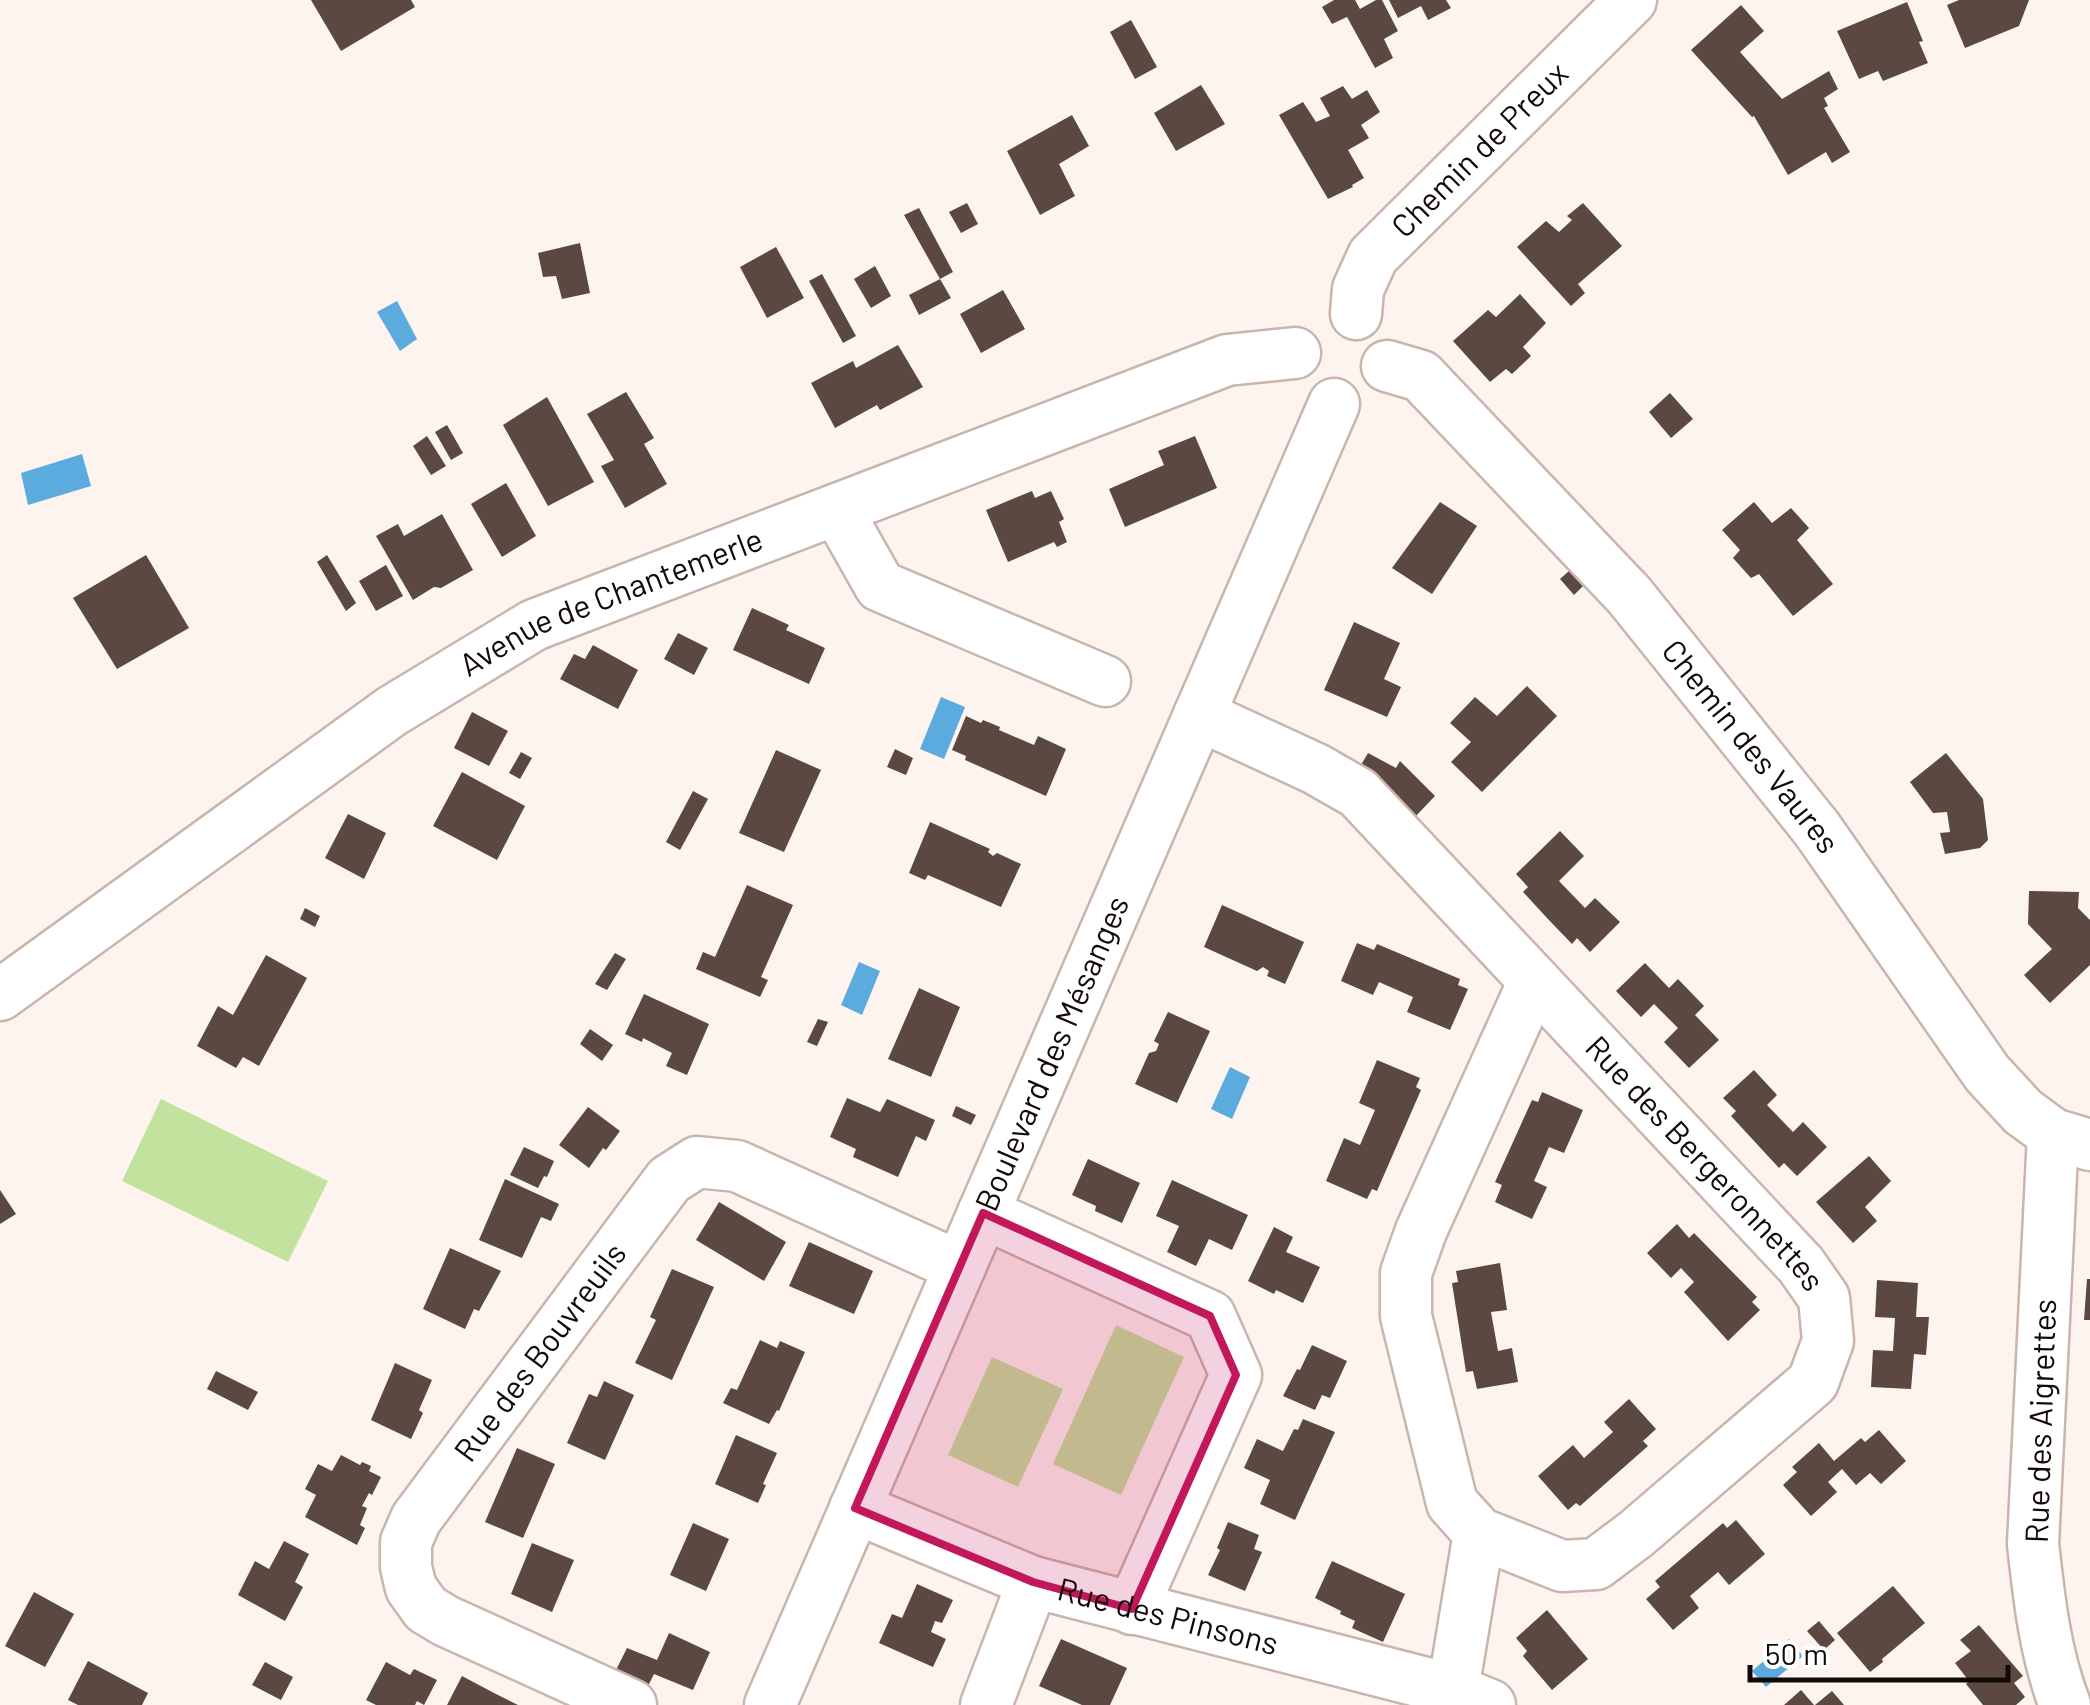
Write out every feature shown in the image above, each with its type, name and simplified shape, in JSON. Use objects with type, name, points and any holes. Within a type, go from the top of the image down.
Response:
[{"type":"street","name":"Chemin de Preux","points":[[1356,314],[1358,289],[1373,256],[1630,0]]},
{"type":"street","points":[[1343,312],[1356,314],[1378,329],[1384,341],[1386,366],[1382,380],[1362,400],[1334,404],[1309,391],[1301,380],[1295,353],[1306,328],[1317,319],[1343,312]]},
{"type":"street","name":"Avenue de Chantemerle","points":[[0,995],[392,711],[534,625],[1227,360],[1295,353]]},
{"type":"street","name":"Chemin des Vaures","points":[[1386,366],[1421,376],[1629,595],[1818,829],[1987,1073],[2023,1112],[2072,1140]]},
{"type":"street","name":"Boulevard des Mésanges","points":[[770,1705],[1334,404]]},
{"type":"street","points":[[837,510],[880,586],[1105,681]]},
{"type":"street","name":"Rue des Bergeronnettes","points":[[1199,715],[1358,792],[1802,1265],[1824,1298],[1828,1341],[1814,1382],[1596,1564],[1562,1566],[1480,1534]]},
{"type":"street","points":[[1471,1698],[1480,1534],[1452,1503],[1406,1316],[1406,1272],[1534,981]]},
{"type":"street","name":"Rue des Aigrettes","points":[[2065,1705],[2057,1686],[2039,1601],[2034,1544],[2072,1140]]},
{"type":"street","name":"Rue des Bouvreuils","points":[[630,1705],[446,1622],[426,1609],[411,1588],[406,1542],[416,1519],[669,1180],[698,1162],[738,1166],[960,1267]]},
{"type":"street","points":[[983,1213],[1210,1316],[1236,1375],[1132,1609]]},
{"type":"street","name":"Rue des Pinsons","points":[[855,1508],[1033,1582],[1471,1698]]},
{"type":"street","points":[[986,1705],[1033,1582]]},
{"type":"highlighted area","points":[[983,1213],[1210,1316],[1236,1375],[1132,1609],[1033,1582],[855,1508]]},
{"type":"green space","points":[[161,1099],[328,1181],[288,1262],[122,1181]]},
{"type":"green space","points":[[1116,1325],[1184,1357],[1121,1495],[1053,1464]]},
{"type":"green space","points":[[992,1357],[1063,1389],[1018,1487],[948,1455]]},
{"type":"water","points":[[397,301],[417,339],[400,351],[377,312]]},
{"type":"water","points":[[82,454],[91,486],[28,505],[21,473]]},
{"type":"water","points":[[941,697],[965,707],[944,759],[920,749]]},
{"type":"water","points":[[859,962],[880,971],[862,1015],[841,1005]]},
{"type":"water","points":[[1230,1067],[1250,1077],[1232,1119],[1211,1109]]},
{"type":"water","points":[[1789,1639],[1803,1656],[1766,1687],[1752,1671]]},
{"type":"building","points":[[311,0],[411,0],[415,7],[341,51]]},
{"type":"building","points":[[1334,0],[1355,0],[1360,9],[1382,0],[1398,31],[1384,39],[1393,58],[1375,68],[1347,17],[1332,24],[1322,7]]},
{"type":"building","points":[[1389,0],[1446,0],[1451,8],[1428,20],[1421,6],[1398,18]]},
{"type":"building","points":[[1959,0],[2029,0],[2019,26],[1965,48],[1947,5]]},
{"type":"building","points":[[1907,2],[1928,63],[1883,81],[1878,71],[1859,79],[1837,31]]},
{"type":"building","points":[[1741,5],[1764,31],[1740,52],[1782,99],[1829,71],[1838,89],[1824,98],[1828,106],[1824,108],[1850,152],[1832,163],[1826,152],[1788,175],[1754,116],[1691,50]]},
{"type":"building","points":[[1131,20],[1157,67],[1135,79],[1110,32]]},
{"type":"building","points":[[1201,85],[1225,124],[1176,151],[1154,113]]},
{"type":"building","points":[[1343,86],[1352,99],[1367,90],[1380,112],[1361,125],[1369,138],[1348,150],[1364,178],[1328,199],[1279,115],[1303,102],[1316,122],[1330,116],[1320,98]]},
{"type":"building","points":[[1072,115],[1089,146],[1059,164],[1075,196],[1040,215],[1007,151]]},
{"type":"building","points":[[967,203],[978,224],[961,233],[949,212]]},
{"type":"building","points":[[1583,203],[1622,246],[1578,284],[1585,293],[1571,306],[1517,247],[1546,221],[1559,232],[1572,220],[1567,216]]},
{"type":"building","points":[[919,208],[953,272],[940,279],[904,215]]},
{"type":"building","points":[[580,243],[590,293],[562,299],[556,276],[543,277],[538,253]]},
{"type":"building","points":[[776,247],[804,298],[767,318],[740,267]]},
{"type":"building","points":[[875,266],[891,296],[871,308],[854,279]]},
{"type":"building","points":[[822,274],[856,336],[843,343],[809,281]]},
{"type":"building","points":[[940,279],[951,298],[919,315],[909,295]]},
{"type":"building","points":[[1003,290],[1025,329],[981,353],[960,314]]},
{"type":"building","points":[[1520,294],[1546,323],[1523,347],[1531,356],[1512,374],[1506,369],[1490,382],[1453,341],[1488,310],[1496,317]]},
{"type":"building","points":[[898,345],[923,387],[880,410],[877,405],[835,428],[811,383],[853,361],[856,368]]},
{"type":"building","points":[[626,392],[654,438],[644,444],[667,484],[625,508],[601,466],[614,460],[587,414]]},
{"type":"building","points":[[1670,393],[1693,419],[1671,438],[1649,412]]},
{"type":"building","points":[[547,397],[594,482],[548,506],[503,425]]},
{"type":"building","points":[[447,425],[463,453],[451,460],[435,432]]},
{"type":"building","points":[[427,436],[446,466],[431,475],[413,446]]},
{"type":"building","points":[[1195,436],[1217,488],[1125,527],[1109,489],[1164,465],[1158,451]]},
{"type":"building","points":[[506,483],[536,536],[502,557],[471,504]]},
{"type":"building","points":[[1032,491],[1035,498],[1051,491],[1064,519],[1059,522],[1067,542],[1057,547],[1054,542],[1008,562],[986,510]]},
{"type":"building","points":[[1440,502],[1477,526],[1432,594],[1392,568]]},
{"type":"building","points":[[1754,502],[1772,523],[1791,508],[1809,528],[1797,540],[1833,584],[1793,616],[1759,574],[1751,578],[1733,558],[1740,550],[1722,530]]},
{"type":"building","points":[[442,514],[473,570],[413,600],[376,536],[398,524],[404,536]]},
{"type":"building","points":[[146,555],[189,628],[117,669],[73,598]]},
{"type":"building","points":[[327,555],[356,603],[346,611],[317,562]]},
{"type":"building","points":[[386,565],[403,596],[376,611],[359,581]]},
{"type":"building","points":[[1569,571],[1583,586],[1574,595],[1560,579]]},
{"type":"building","points":[[752,608],[825,648],[809,684],[733,650]]},
{"type":"building","points":[[1354,622],[1400,643],[1384,679],[1401,687],[1387,717],[1324,690]]},
{"type":"building","points":[[678,633],[708,648],[694,675],[664,659]]},
{"type":"building","points":[[593,645],[638,670],[618,709],[560,679],[574,654],[585,659]]},
{"type":"building","points":[[1527,686],[1557,716],[1482,792],[1451,762],[1471,742],[1450,723],[1475,697],[1497,716]]},
{"type":"building","points":[[472,712],[508,731],[489,766],[454,748]]},
{"type":"building","points":[[966,716],[1000,727],[999,730],[1034,745],[1038,736],[1066,749],[1046,796],[965,760],[966,756],[952,750]]},
{"type":"building","points":[[895,749],[913,758],[906,775],[887,767]]},
{"type":"building","points":[[776,750],[821,770],[784,852],[739,833]]},
{"type":"building","points":[[521,752],[532,758],[520,779],[509,773]]},
{"type":"building","points":[[1368,753],[1396,768],[1400,761],[1435,796],[1414,818],[1383,791],[1387,785],[1358,770]]},
{"type":"building","points":[[1946,753],[1983,799],[1988,840],[1980,848],[1945,854],[1940,833],[1950,832],[1947,812],[1933,813],[1910,782]]},
{"type":"building","points":[[462,772],[525,806],[497,860],[433,826]]},
{"type":"building","points":[[693,791],[708,799],[680,850],[666,842]]},
{"type":"building","points":[[348,814],[386,833],[364,879],[325,858]]},
{"type":"building","points":[[930,822],[990,849],[988,852],[993,856],[997,853],[1021,864],[1001,907],[928,875],[925,880],[909,873]]},
{"type":"building","points":[[1560,831],[1584,856],[1559,881],[1585,908],[1595,898],[1620,922],[1590,952],[1577,938],[1572,944],[1547,918],[1523,892],[1528,887],[1516,874]]},
{"type":"building","points":[[747,885],[793,905],[761,977],[768,980],[760,997],[696,969],[703,952],[715,957]]},
{"type":"building","points":[[2029,891],[2079,892],[2078,908],[2090,920],[2090,965],[2050,1003],[2024,975],[2052,949],[2028,924]]},
{"type":"building","points":[[1222,905],[1304,942],[1285,984],[1267,976],[1269,971],[1263,967],[1257,971],[1204,947]]},
{"type":"building","points":[[305,908],[320,916],[315,927],[300,919]]},
{"type":"building","points":[[1357,943],[1374,950],[1377,944],[1460,979],[1458,985],[1468,989],[1450,1030],[1407,1012],[1413,997],[1379,982],[1373,995],[1341,981]]},
{"type":"building","points":[[615,953],[626,959],[607,990],[595,984]]},
{"type":"building","points":[[266,955],[307,978],[259,1066],[243,1057],[236,1068],[197,1046],[218,1006],[233,1015]]},
{"type":"building","points":[[1645,963],[1669,988],[1678,979],[1704,1006],[1695,1015],[1719,1040],[1689,1068],[1664,1042],[1678,1028],[1654,1004],[1641,1017],[1616,991]]},
{"type":"building","points":[[919,988],[960,1007],[931,1077],[888,1059]]},
{"type":"building","points":[[644,994],[709,1024],[687,1075],[666,1066],[672,1053],[643,1038],[642,1042],[625,1034]]},
{"type":"building","points":[[1168,1012],[1210,1031],[1177,1103],[1135,1084],[1149,1053],[1156,1051],[1159,1044],[1154,1041]]},
{"type":"building","points":[[818,1019],[828,1022],[817,1046],[807,1042]]},
{"type":"building","points":[[590,1029],[613,1045],[602,1061],[580,1044]]},
{"type":"building","points":[[1377,1060],[1420,1078],[1416,1087],[1421,1090],[1377,1191],[1372,1189],[1367,1199],[1326,1181],[1344,1138],[1360,1145],[1375,1110],[1359,1103]]},
{"type":"building","points":[[1754,1070],[1777,1095],[1767,1105],[1793,1132],[1803,1122],[1827,1147],[1797,1176],[1784,1163],[1779,1168],[1731,1116],[1736,1111],[1723,1098]]},
{"type":"building","points":[[1542,1092],[1583,1110],[1564,1153],[1549,1147],[1534,1181],[1547,1187],[1532,1219],[1495,1202],[1502,1185],[1495,1182],[1532,1100],[1538,1102]]},
{"type":"building","points":[[847,1098],[880,1112],[887,1099],[935,1120],[926,1141],[916,1136],[898,1177],[853,1157],[856,1149],[830,1137]]},
{"type":"building","points":[[956,1106],[976,1115],[971,1125],[952,1116]]},
{"type":"building","points":[[588,1107],[620,1131],[589,1168],[559,1145]]},
{"type":"building","points":[[524,1147],[554,1161],[538,1188],[510,1175]]},
{"type":"building","points":[[1869,1156],[1891,1181],[1865,1207],[1877,1221],[1853,1243],[1816,1202]]},
{"type":"building","points":[[1088,1159],[1140,1183],[1122,1223],[1072,1195]]},
{"type":"building","points":[[505,1179],[559,1204],[551,1221],[541,1217],[522,1258],[479,1240]]},
{"type":"building","points":[[1172,1180],[1248,1215],[1232,1250],[1209,1239],[1196,1266],[1167,1252],[1179,1226],[1156,1216]]},
{"type":"building","points":[[0,1190],[16,1214],[0,1224]]},
{"type":"building","points":[[719,1202],[786,1242],[764,1281],[696,1240]]},
{"type":"building","points":[[1677,1224],[1689,1238],[1694,1233],[1757,1297],[1752,1302],[1760,1310],[1728,1341],[1684,1292],[1694,1282],[1681,1268],[1671,1278],[1647,1253]]},
{"type":"building","points":[[1274,1227],[1293,1237],[1286,1252],[1320,1267],[1303,1303],[1248,1281]]},
{"type":"building","points":[[809,1242],[873,1271],[854,1314],[789,1286]]},
{"type":"building","points":[[450,1248],[501,1271],[465,1329],[423,1309]]},
{"type":"building","points":[[1500,1263],[1507,1310],[1491,1312],[1498,1351],[1512,1348],[1518,1382],[1477,1389],[1473,1371],[1466,1372],[1452,1283],[1458,1282],[1456,1271]]},
{"type":"building","points":[[672,1269],[714,1287],[672,1380],[635,1363],[656,1320],[650,1317]]},
{"type":"building","points":[[2087,1279],[2090,1320],[2084,1320]]},
{"type":"building","points":[[1877,1280],[1918,1283],[1916,1317],[1929,1317],[1926,1355],[1914,1354],[1911,1389],[1871,1387],[1873,1350],[1893,1351],[1895,1318],[1875,1317]]},
{"type":"building","points":[[760,1340],[777,1348],[780,1341],[805,1352],[779,1411],[769,1424],[723,1403],[731,1388],[737,1390]]},
{"type":"building","points":[[1312,1345],[1347,1361],[1330,1398],[1322,1395],[1315,1410],[1283,1396]]},
{"type":"building","points":[[395,1363],[432,1380],[411,1439],[371,1420]]},
{"type":"building","points":[[216,1371],[258,1392],[248,1410],[207,1389]]},
{"type":"building","points":[[604,1381],[634,1395],[605,1460],[567,1443],[589,1394],[597,1397]]},
{"type":"building","points":[[1629,1399],[1656,1429],[1643,1441],[1648,1446],[1580,1506],[1576,1503],[1568,1510],[1538,1476],[1573,1445],[1584,1458],[1613,1432],[1604,1422]]},
{"type":"building","points":[[1303,1419],[1335,1432],[1295,1520],[1260,1504],[1270,1480],[1244,1468],[1257,1439],[1283,1451]]},
{"type":"building","points":[[1879,1430],[1906,1461],[1881,1484],[1870,1473],[1856,1485],[1842,1469],[1828,1482],[1837,1492],[1811,1516],[1783,1485],[1797,1472],[1792,1467],[1819,1443],[1834,1461],[1861,1438],[1865,1442]]},
{"type":"building","points":[[736,1435],[777,1453],[758,1503],[715,1484]]},
{"type":"building","points":[[517,1448],[555,1464],[523,1538],[485,1522]]},
{"type":"building","points":[[341,1455],[371,1466],[369,1471],[381,1477],[362,1506],[367,1508],[360,1525],[365,1528],[357,1545],[305,1517],[316,1495],[305,1489],[318,1464],[332,1471]]},
{"type":"building","points":[[1736,1520],[1765,1554],[1729,1585],[1718,1572],[1690,1596],[1699,1608],[1673,1630],[1646,1599],[1660,1587],[1655,1581],[1723,1523],[1727,1528]]},
{"type":"building","points":[[1228,1522],[1259,1535],[1254,1549],[1262,1552],[1245,1591],[1208,1575]]},
{"type":"building","points":[[693,1523],[729,1539],[706,1591],[670,1575]]},
{"type":"building","points":[[284,1541],[309,1554],[295,1582],[303,1587],[285,1621],[238,1595],[255,1561],[269,1569]]},
{"type":"building","points":[[532,1543],[574,1560],[552,1612],[511,1594]]},
{"type":"building","points":[[1332,1561],[1405,1594],[1383,1642],[1352,1628],[1355,1621],[1315,1598]]},
{"type":"building","points":[[917,1584],[953,1600],[942,1623],[935,1621],[931,1632],[946,1639],[933,1667],[879,1643],[892,1614],[902,1618]]},
{"type":"building","points":[[1893,1586],[1925,1623],[1870,1672],[1837,1633]]},
{"type":"building","points":[[34,1592],[74,1614],[45,1667],[5,1646]]},
{"type":"building","points":[[1547,1610],[1588,1659],[1552,1690],[1523,1656],[1527,1651],[1516,1638]]},
{"type":"building","points":[[1819,1621],[1835,1640],[1824,1650],[1807,1631]]},
{"type":"building","points":[[1979,1625],[2023,1676],[2014,1683],[2025,1697],[2016,1705],[1983,1705],[1955,1663],[1971,1651],[1960,1640]]},
{"type":"building","points":[[669,1633],[710,1652],[693,1690],[654,1674],[648,1686],[615,1672],[627,1648],[657,1660]]},
{"type":"building","points":[[1061,1639],[1127,1668],[1110,1705],[1082,1705],[1039,1686]]},
{"type":"building","points":[[88,1661],[148,1693],[142,1705],[78,1705],[68,1700]]},
{"type":"building","points":[[265,1662],[293,1677],[281,1700],[252,1685]]},
{"type":"building","points":[[386,1662],[410,1675],[414,1669],[437,1680],[424,1705],[417,1701],[415,1705],[376,1705],[366,1700]]},
{"type":"building","points":[[462,1676],[494,1693],[518,1705],[447,1705]]},
{"type":"building","points":[[1801,1690],[1814,1705],[1784,1705]]},
{"type":"building","points":[[1832,1691],[1844,1705],[1815,1705]]}]
